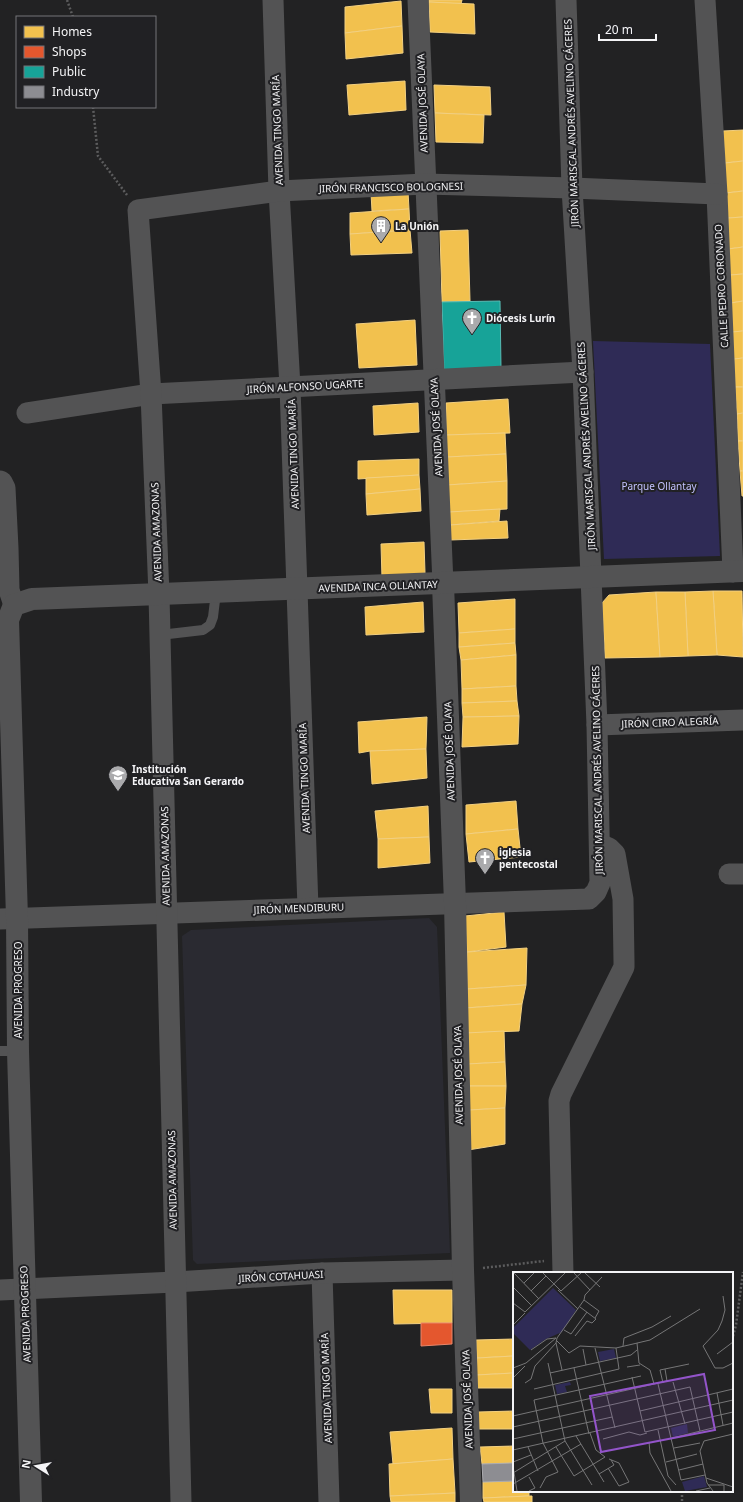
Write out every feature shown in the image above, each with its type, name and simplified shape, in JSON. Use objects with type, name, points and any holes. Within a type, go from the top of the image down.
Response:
[{"type":"street","name":"AVENIDA TINGO MARÍA","points":[[273,0],[279,191],[290,387],[308,908]]},
{"type":"street","name":"AVENIDA JOSÉ OLAYA","points":[[418,0],[455,903],[463,1270],[471,1502]]},
{"type":"street","name":"JIRÓN MARISCAL ANDRÉS AVELINO CÁCERES","points":[[566,0],[572,188],[583,372],[597,725],[600,883],[596,892]]},
{"type":"street","name":"CALLE PEDRO CORONADO","points":[[705,0],[738,571]]},
{"type":"street","name":"JIRÓN FRANCISCO BOLOGNESI","points":[[138,210],[279,191],[425,184],[717,194]]},
{"type":"street","name":"AVENIDA AMAZONAS","points":[[138,210],[151,394],[159,595],[181,1502]]},
{"type":"street","name":"JIRÓN ALFONSO UGARTE","points":[[28,413],[151,394],[583,372]]},
{"type":"street","points":[[0,481],[5,488],[4,548],[9,590],[14,606]]},
{"type":"street","name":"AVENIDA INCA OLLANTAY","points":[[14,606],[32,599],[443,584],[738,571]]},
{"type":"street","name":"AVENIDA PROGRESO","points":[[14,606],[8,620],[4,666],[9,1051],[24,1289],[31,1502]]},
{"type":"street","name":"JIRÓN CIRO ALEGRÍA","points":[[597,725],[743,720]]},
{"type":"street","points":[[563,1266],[559,1101],[561,1094],[624,967],[623,899],[615,854],[609,848],[600,844]]},
{"type":"street","name":"JIRÓN MENDIBURU","points":[[8,919],[589,899],[596,892]]},
{"type":"street","name":"JIRÓN COTAHUASI","points":[[0,1290],[175,1282],[322,1273],[463,1270]]},
{"type":"street","name":"AVENIDA TINGO MARÍA","points":[[322,1273],[329,1502]]},
{"type":"lane","points":[[160,635],[203,630],[210,625],[213,617],[216,592]]},
{"type":"path","points":[[67,0],[73,16]]},
{"type":"path","points":[[93,108],[98,156],[138,210]]},
{"type":"path","points":[[463,1270],[563,1266]]},
{"type":"path","points":[[733,1336],[736,1325],[743,1272]]},
{"type":"shaded area","points":[[429,918],[437,927],[450,1253],[197,1264],[193,1260],[182,936],[191,930]]},
{"type":"green space","name":"Parque Ollantay","points":[[593,341],[710,344],[720,556],[604,559]]},
{"type":"building: Homes","points":[[429,0],[462,0],[461,4],[429,2]]},
{"type":"building: Homes","points":[[401,1],[402,26],[345,33],[345,7]]},
{"type":"building: Homes","points":[[429,2],[474,4],[475,34],[430,32]]},
{"type":"building: Homes","points":[[402,26],[403,53],[346,59],[345,33]]},
{"type":"building: Homes","points":[[405,81],[406,110],[349,115],[347,85]]},
{"type":"building: Homes","points":[[434,85],[490,87],[491,115],[435,113]]},
{"type":"building: Homes","points":[[435,113],[484,115],[483,143],[436,142]]},
{"type":"building: Homes","points":[[743,130],[743,161],[725,163],[723,131]]},
{"type":"building: Homes","points":[[743,161],[743,191],[726,193],[725,163]]},
{"type":"building: Homes","points":[[743,191],[743,217],[728,218],[726,193]]},
{"type":"building: Homes","points":[[408,192],[409,209],[372,211],[371,193]]},
{"type":"building: Homes","points":[[409,209],[410,230],[350,234],[350,213]]},
{"type":"building: Homes","points":[[743,217],[743,247],[728,249],[728,218]]},
{"type":"building: Homes","name":"La Unión","points":[[410,230],[412,253],[351,255],[350,234]]},
{"type":"building: Homes","points":[[468,230],[470,301],[442,302],[440,231]]},
{"type":"building: Homes","points":[[743,247],[743,274],[730,275],[728,249]]},
{"type":"building: Homes","points":[[743,274],[743,301],[731,303],[730,275]]},
{"type":"building: Homes","points":[[743,301],[743,331],[732,332],[731,303]]},
{"type":"building: Homes","points":[[415,320],[417,365],[359,368],[356,324]]},
{"type":"building: Homes","points":[[743,331],[743,358],[734,359],[732,332]]},
{"type":"building: Homes","points":[[743,358],[743,387],[735,387],[734,359]]},
{"type":"building: Homes","points":[[735,387],[743,387],[743,413],[737,414]]},
{"type":"building: Homes","points":[[508,399],[510,433],[446,435],[446,403]]},
{"type":"building: Homes","points":[[418,403],[419,432],[374,435],[373,406]]},
{"type":"building: Homes","points":[[743,413],[743,441],[738,441],[737,414]]},
{"type":"building: Homes","points":[[505,433],[506,454],[447,457],[446,435]]},
{"type":"building: Homes","points":[[738,441],[743,441],[743,471],[740,471]]},
{"type":"building: Homes","points":[[506,454],[507,481],[447,485],[447,457]]},
{"type":"building: Homes","points":[[419,459],[419,475],[358,479],[358,461]]},
{"type":"building: Homes","points":[[740,471],[743,471],[743,496],[742,496]]},
{"type":"building: Homes","points":[[419,475],[420,489],[366,494],[366,478]]},
{"type":"building: Homes","points":[[507,481],[507,509],[449,512],[447,485]]},
{"type":"building: Homes","points":[[420,489],[421,511],[367,515],[366,494]]},
{"type":"building: Homes","points":[[500,509],[499,521],[450,525],[449,512]]},
{"type":"building: Homes","points":[[507,521],[508,538],[450,540],[450,525]]},
{"type":"building: Homes","points":[[424,542],[425,573],[382,578],[381,544]]},
{"type":"building: Homes","points":[[713,591],[742,591],[743,657],[717,655]]},
{"type":"building: Homes","points":[[713,591],[717,655],[688,656],[685,592]]},
{"type":"building: Homes","points":[[656,592],[660,657],[605,658],[602,603],[609,595]]},
{"type":"building: Homes","points":[[656,592],[685,592],[688,656],[660,657]]},
{"type":"building: Homes","points":[[515,599],[515,629],[459,633],[458,603]]},
{"type":"building: Homes","points":[[423,602],[424,632],[366,635],[365,607]]},
{"type":"building: Homes","points":[[515,629],[515,643],[459,647],[459,633]]},
{"type":"building: Homes","points":[[515,643],[516,655],[461,660],[459,647]]},
{"type":"building: Homes","points":[[516,655],[516,686],[462,689],[461,660]]},
{"type":"building: Homes","points":[[516,686],[517,701],[462,703],[462,689]]},
{"type":"building: Homes","points":[[517,701],[519,716],[463,717],[462,703]]},
{"type":"building: Homes","points":[[519,716],[518,744],[462,747],[463,717]]},
{"type":"building: Homes","points":[[427,717],[426,749],[370,751],[359,753],[358,722]]},
{"type":"building: Homes","points":[[426,749],[427,778],[372,784],[370,751]]},
{"type":"building: Homes","points":[[516,801],[518,829],[466,834],[466,805]]},
{"type":"building: Homes","points":[[428,806],[429,837],[378,839],[375,811]]},
{"type":"building: Homes","points":[[518,829],[521,857],[469,862],[466,834]]},
{"type":"building: Homes","points":[[429,837],[430,863],[378,868],[378,839]]},
{"type":"building: Homes","points":[[504,912],[506,947],[467,952],[465,916]]},
{"type":"building: Homes","points":[[527,948],[526,985],[467,989],[467,952]]},
{"type":"building: Homes","points":[[526,985],[522,1004],[465,1008],[467,989]]},
{"type":"building: Homes","points":[[522,1004],[519,1031],[466,1033],[465,1008]]},
{"type":"building: Homes","points":[[504,1031],[505,1062],[467,1064],[466,1033]]},
{"type":"building: Homes","points":[[505,1062],[506,1086],[468,1086],[467,1064]]},
{"type":"building: Homes","points":[[468,1086],[506,1086],[505,1108],[469,1110]]},
{"type":"building: Homes","points":[[505,1108],[505,1144],[468,1150],[469,1110]]},
{"type":"building: Homes","points":[[393,1290],[452,1290],[452,1323],[394,1324]]},
{"type":"building: Homes","points":[[513,1339],[513,1356],[477,1358],[476,1340]]},
{"type":"building: Homes","points":[[513,1356],[513,1373],[476,1375],[477,1358]]},
{"type":"building: Homes","points":[[513,1373],[513,1388],[476,1388],[476,1375]]},
{"type":"building: Homes","points":[[429,1389],[452,1389],[452,1413],[431,1413]]},
{"type":"building: Homes","points":[[513,1411],[513,1429],[479,1429],[478,1412]]},
{"type":"building: Homes","points":[[452,1428],[453,1459],[393,1464],[390,1432]]},
{"type":"building: Homes","points":[[513,1446],[513,1463],[482,1464],[480,1447]]},
{"type":"building: Homes","points":[[453,1459],[455,1493],[390,1496],[389,1464]]},
{"type":"building: Homes","points":[[513,1481],[513,1492],[529,1492],[529,1496],[483,1498],[483,1482]]},
{"type":"building: Homes","points":[[455,1493],[455,1502],[391,1502],[390,1496]]},
{"type":"building: Homes","points":[[532,1496],[532,1502],[484,1502],[483,1498]]},
{"type":"building: Shops","points":[[421,1323],[452,1323],[452,1344],[421,1346]]},
{"type":"building: Public","name":"Diócesis Lurín","points":[[500,301],[501,368],[444,371],[442,302]]},
{"type":"building: Industry","points":[[513,1463],[513,1481],[483,1482],[482,1464]]},
{"type":"place","name":"La Unión","points":[[381,243]]},
{"type":"place","name":"Diócesis Lurín","points":[[472,335]]},
{"type":"place","name":"Institución Educativa San Gerardo","points":[[118,792]]},
{"type":"place","name":"iglesia pentecostal","points":[[485,875]]}]
